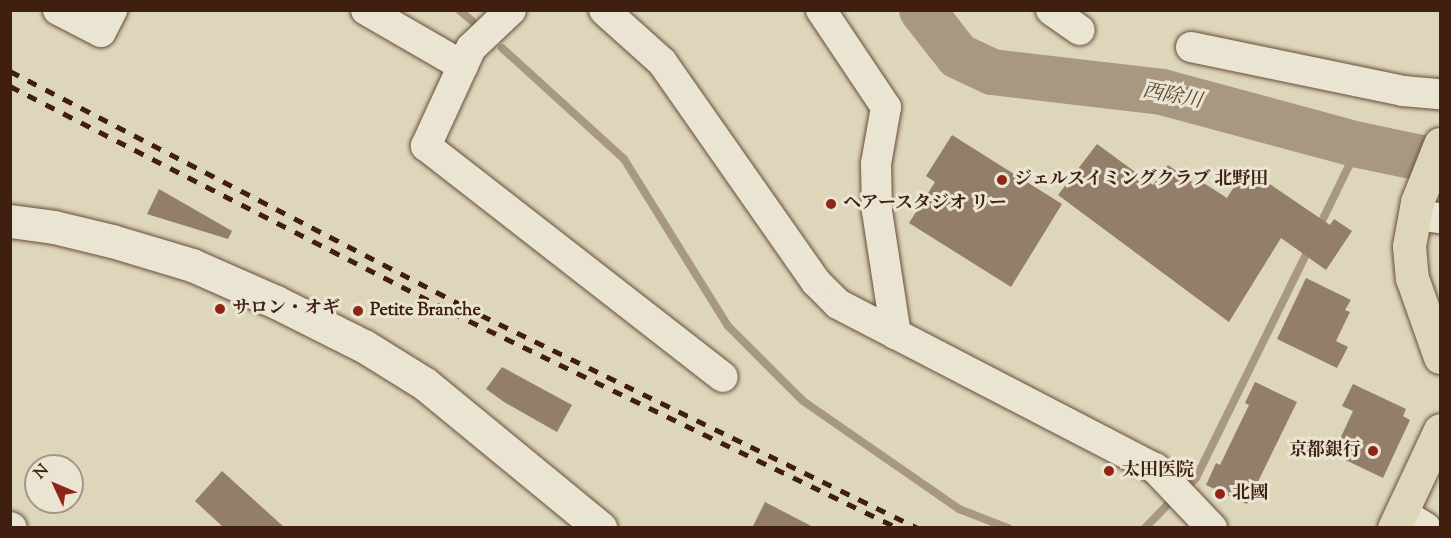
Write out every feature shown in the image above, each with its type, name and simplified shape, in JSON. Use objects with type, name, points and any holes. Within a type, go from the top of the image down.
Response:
[{"type":"main road","points":[[1440,144],[1426,208],[1409,246],[1412,278],[1440,357]]},
{"type":"main road","points":[[1407,523],[1440,430]]},
{"type":"street","points":[[57,10],[101,32],[112,10]]},
{"type":"street","points":[[366,10],[463,66]]},
{"type":"street","points":[[511,10],[471,48],[426,146],[723,377]]},
{"type":"street","points":[[604,10],[662,62],[816,282],[838,304],[1155,468],[1212,528]]},
{"type":"street","points":[[821,10],[886,107],[876,164],[877,211],[896,335]]},
{"type":"street","points":[[1051,10],[1080,30]]},
{"type":"street","points":[[1191,47],[1403,91],[1440,94]]},
{"type":"street","points":[[10,221],[54,227],[112,241],[192,265],[276,302],[364,346],[425,384],[600,528]]},
{"type":"building","points":[[952,135],[1062,204],[1011,287],[909,223],[935,182],[926,176]]},
{"type":"building","points":[[1097,144],[1153,185],[1168,165],[1199,187],[1202,182],[1227,198],[1243,172],[1255,174],[1330,225],[1334,219],[1352,231],[1326,270],[1281,238],[1229,322],[1058,195]]},
{"type":"building","points":[[159,189],[232,231],[228,239],[147,214]]},
{"type":"building","points":[[1306,278],[1351,300],[1345,310],[1350,312],[1336,341],[1348,347],[1337,368],[1277,339]]},
{"type":"building","points":[[502,367],[572,405],[557,432],[486,389]]},
{"type":"building","points":[[1255,382],[1297,402],[1247,504],[1206,485],[1216,463],[1220,465],[1249,405],[1245,403]]},
{"type":"building","points":[[1353,384],[1406,409],[1403,416],[1410,420],[1383,478],[1333,454],[1353,411],[1342,406]]},
{"type":"building","points":[[222,471],[285,528],[224,528],[195,501]]},
{"type":"building","points":[[765,502],[815,528],[752,528]]},
{"type":"waterway","points":[[459,10],[472,21]]},
{"type":"waterway","name":"西除川","points":[[922,10],[958,56],[992,72],[1162,92],[1359,145],[1440,162]]},
{"type":"waterway","points":[[502,48],[624,159],[728,326],[803,401],[959,509],[1008,528]]},
{"type":"waterway","points":[[1319,227],[1359,145]]},
{"type":"waterway","points":[[1183,490],[1196,478],[1310,246]]},
{"type":"waterway","points":[[1145,528],[1174,498]]},
{"type":"railway","points":[[10,71],[481,315],[918,528]]},
{"type":"railway","points":[[10,86],[451,312],[897,528]]},
{"type":"place","name":"ジェルスイミングクラブ 北野田","points":[[1002,180]]},
{"type":"place","name":"ヘアースタジオ リー","points":[[831,204]]},
{"type":"place","name":"サロン・オギ","points":[[220,309]]},
{"type":"place","name":"Petite Branche","points":[[358,311]]},
{"type":"place","name":"京都銀行","points":[[1373,451]]},
{"type":"place","name":"太田医院","points":[[1109,471]]},
{"type":"place","name":"北國","points":[[1220,494]]}]
